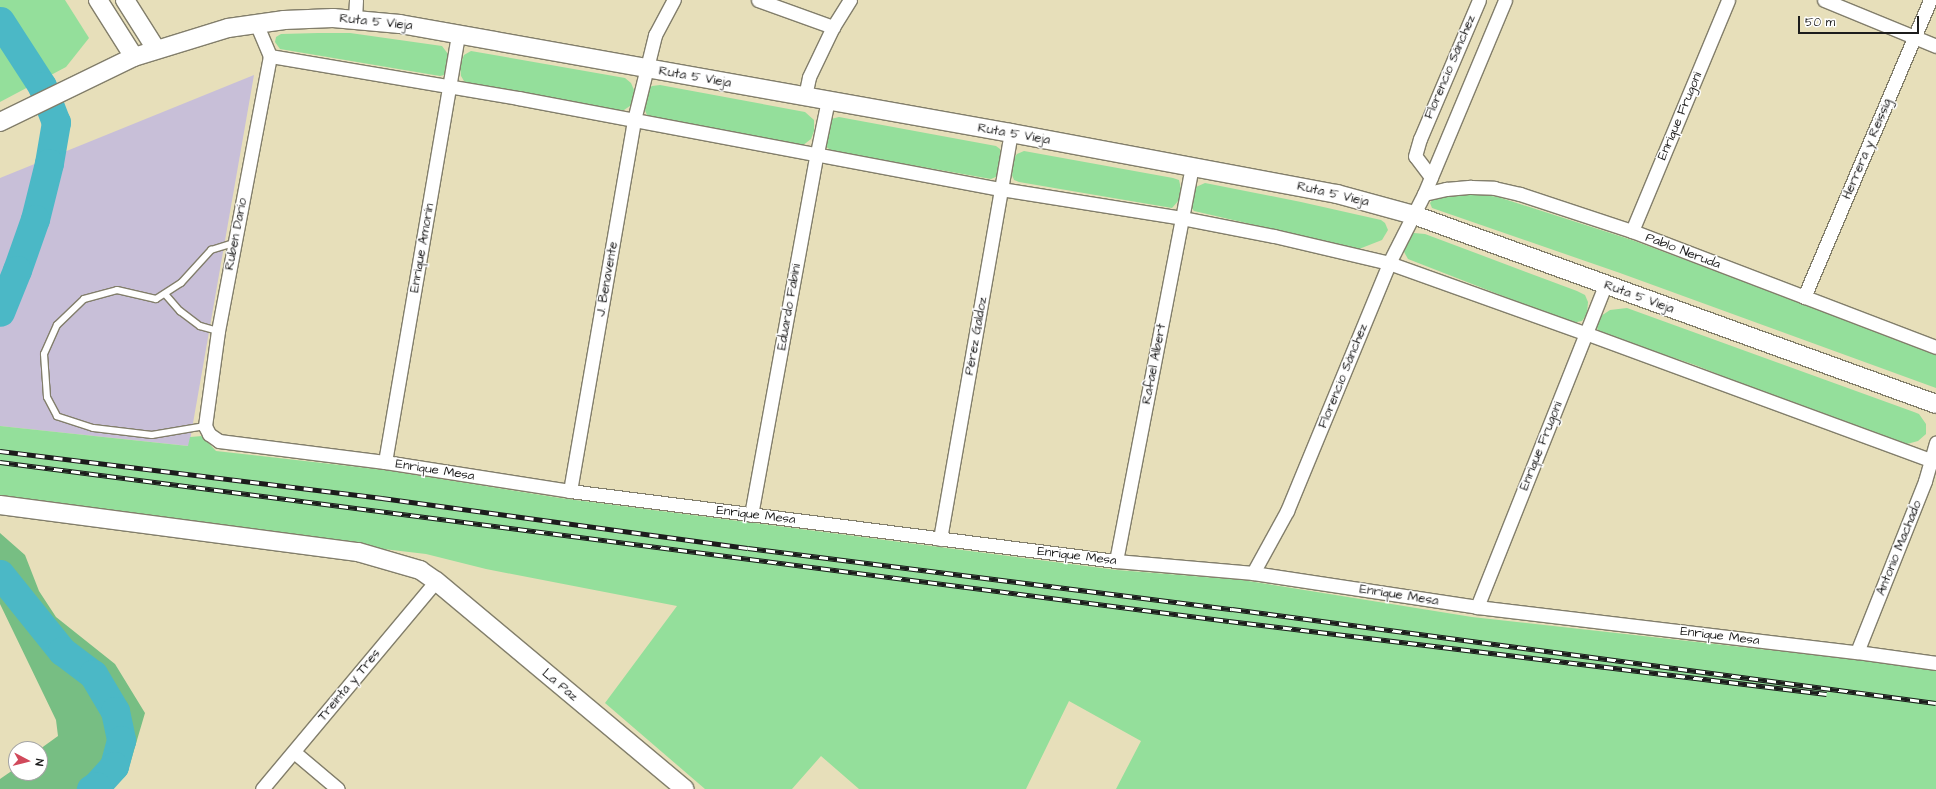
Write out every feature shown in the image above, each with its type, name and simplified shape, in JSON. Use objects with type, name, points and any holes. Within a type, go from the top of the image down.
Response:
[{"type":"street","points":[[98,0],[134,57]]},
{"type":"street","points":[[125,0],[156,49]]},
{"type":"street","points":[[355,18],[356,0]]},
{"type":"street","name":"J. Benavente","points":[[570,491],[634,120],[655,35],[674,0]]},
{"type":"street","points":[[758,0],[833,27]]},
{"type":"street","points":[[805,96],[809,77],[833,27],[850,0]]},
{"type":"street","name":"Florencio Sánchez","points":[[1431,177],[1415,156],[1418,145],[1479,0]]},
{"type":"street","name":"Florencio Sánchez","points":[[1253,573],[1287,511],[1389,263],[1424,194],[1505,0]]},
{"type":"street","name":"Enrique Frugoni","points":[[1632,231],[1728,0]]},
{"type":"street","points":[[1824,0],[1936,46]]},
{"type":"street","name":"Herrera y Reissig","points":[[1804,297],[1930,0]]},
{"type":"street","name":"Ruta 5 Vieja","points":[[0,122],[134,57],[228,28],[256,23],[311,18],[355,18],[400,24],[1011,133],[1337,194],[1414,215],[1936,404]]},
{"type":"street","points":[[256,23],[270,56],[634,120],[1001,189],[1182,218],[1274,236],[1389,263],[1586,333],[1934,461]]},
{"type":"street","name":"Enrique Amorín","points":[[385,462],[458,34]]},
{"type":"street","name":"Ruben Darío","points":[[205,426],[218,331],[270,56]]},
{"type":"street","name":"Eduardo Fabini","points":[[751,514],[828,100]]},
{"type":"street","name":"Pérez Galdoz","points":[[940,539],[1011,133]]},
{"type":"street","name":"Rafael Albert","points":[[1116,561],[1192,167]]},
{"type":"street","name":"Pablo Neruda","points":[[1424,194],[1446,189],[1494,188],[1520,194],[1632,231],[1936,347]]},
{"type":"street","name":"Enrique Frugoni","points":[[1477,607],[1605,285]]},
{"type":"street","name":"Enrique Mesa","points":[[205,426],[209,434],[219,441],[385,462],[570,491],[1116,561],[1253,573],[1477,607],[1857,652],[1936,663]]},
{"type":"street","name":"Antonio Machado","points":[[1857,652],[1934,461],[1936,444]]},
{"type":"street","name":"La Paz","points":[[0,505],[358,552],[420,570],[436,581],[685,789]]},
{"type":"street","name":"Treinta y Tres","points":[[262,789],[436,581]]},
{"type":"street","points":[[294,752],[338,789]]},
{"type":"lane","points":[[205,426],[152,435],[93,428],[57,416],[47,397],[44,354],[57,324],[84,299],[117,290],[156,299],[181,283],[211,250],[234,243]]},
{"type":"lane","points":[[165,294],[180,311],[200,326],[218,331]]},
{"type":"shaded area","points":[[254,75],[189,446],[0,426],[0,178]]},
{"type":"green space","points":[[0,0],[65,0],[89,38],[66,67],[0,102]]},
{"type":"green space","points":[[350,33],[442,46],[448,54],[444,75],[440,76],[280,49],[275,42],[276,37],[281,34]]},
{"type":"green space","points":[[471,51],[625,78],[631,83],[634,90],[633,100],[630,106],[621,112],[470,85],[464,81],[461,76],[460,66],[464,55]]},
{"type":"green space","points":[[660,85],[805,112],[814,120],[814,131],[811,139],[802,146],[653,118],[647,115],[644,108],[647,90],[652,86]]},
{"type":"green space","points":[[839,117],[996,146],[1000,149],[1002,154],[998,176],[991,179],[832,151],[825,146],[827,126],[831,119]]},
{"type":"green space","points":[[1024,151],[1173,178],[1179,180],[1181,189],[1179,200],[1172,208],[1019,182],[1014,180],[1012,175],[1014,158],[1017,154]]},
{"type":"green space","points":[[1205,183],[1381,220],[1385,223],[1388,230],[1382,240],[1359,249],[1194,211],[1191,207],[1192,197],[1196,187]]},
{"type":"green space","points":[[1470,193],[1498,197],[1632,240],[1936,353],[1936,388],[1620,273],[1432,208],[1430,203],[1433,199],[1440,196]]},
{"type":"green space","points":[[1409,234],[1425,234],[1577,291],[1585,295],[1588,302],[1587,314],[1582,321],[1572,323],[1408,259],[1403,250],[1404,241]]},
{"type":"green space","points":[[1627,308],[1919,414],[1926,424],[1926,434],[1918,441],[1907,444],[1770,395],[1695,365],[1600,333],[1597,328],[1597,322],[1601,316],[1610,310]]},
{"type":"green space","points":[[0,426],[188,446],[190,437],[202,436],[216,451],[384,470],[560,498],[1117,570],[1242,580],[1472,617],[1936,670],[1936,789],[1116,789],[1141,741],[1069,701],[1026,789],[859,789],[821,756],[792,789],[705,789],[605,703],[677,606],[486,569],[426,554],[0,504]]},
{"type":"green space","points":[[0,533],[25,555],[39,591],[56,617],[115,664],[145,713],[127,774],[108,789],[0,789],[0,779],[8,774],[8,781],[48,781],[48,743],[58,736],[56,720],[0,604]]},
{"type":"waterway","points":[[0,21],[42,86],[56,122],[49,163],[35,219],[0,312]]},
{"type":"waterway","points":[[0,574],[62,651],[93,674],[115,711],[121,740],[114,766],[96,786],[91,789]]},
{"type":"railway","points":[[0,451],[382,498],[748,548],[1232,609],[1936,703]]},
{"type":"railway","points":[[0,462],[1229,621],[1827,694]]}]
